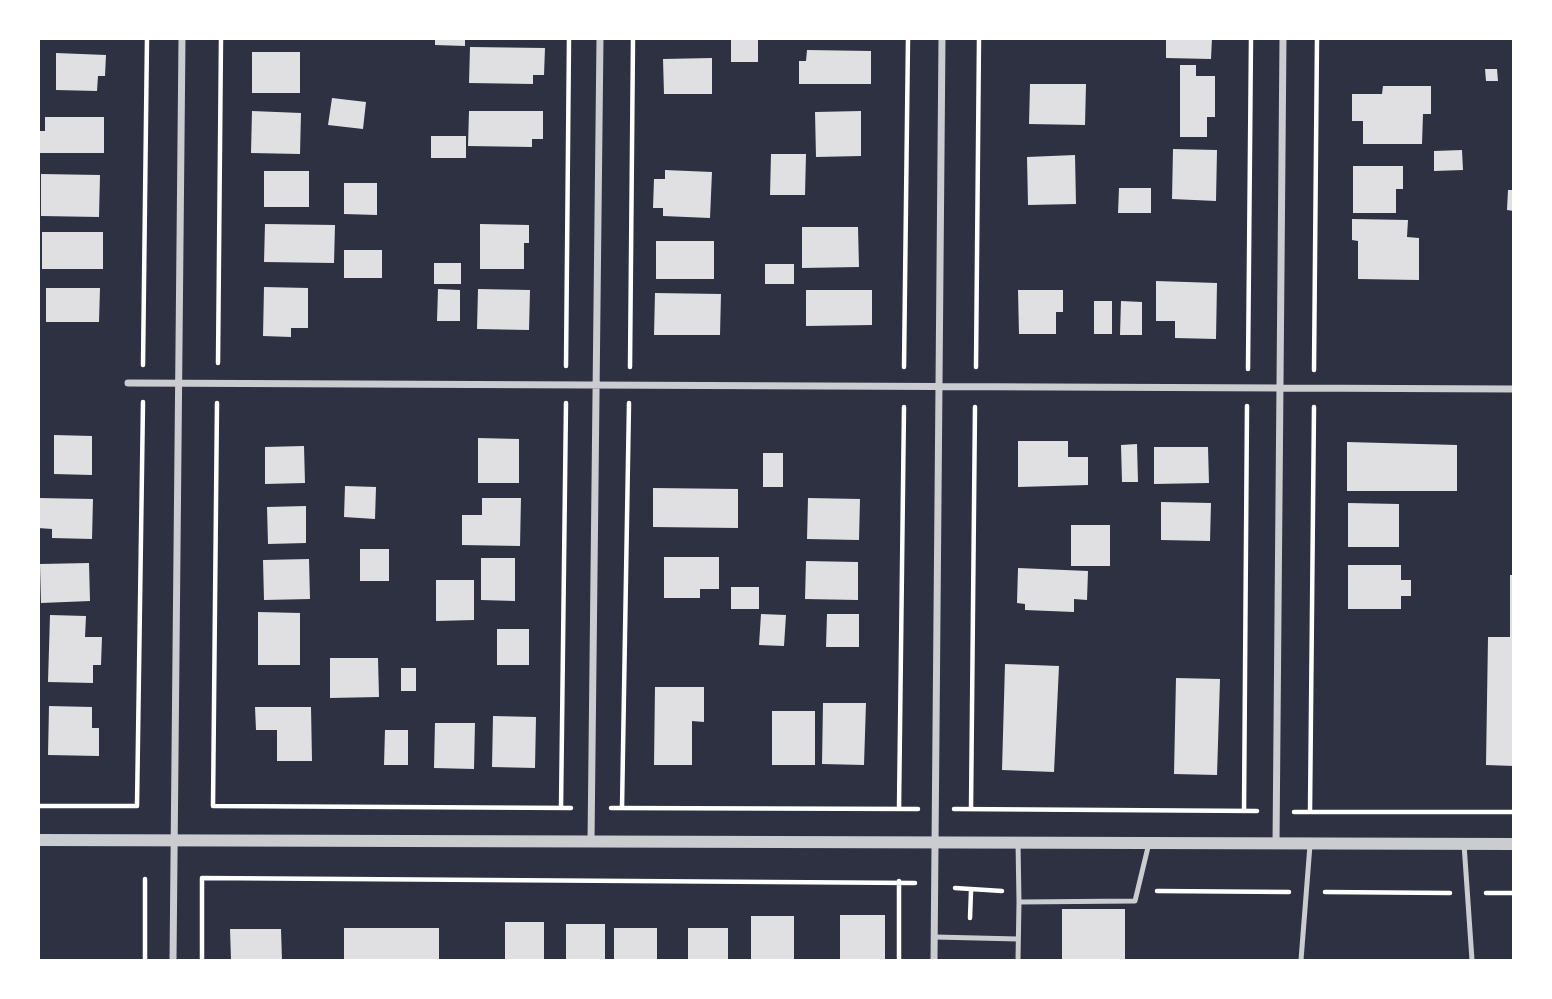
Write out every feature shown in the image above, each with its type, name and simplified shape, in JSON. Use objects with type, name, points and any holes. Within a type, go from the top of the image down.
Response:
[{"type":"street","points":[[173,961],[182,38]]},
{"type":"street","points":[[591,841],[600,38]]},
{"type":"street","points":[[934,961],[943,38]]},
{"type":"street","points":[[1276,844],[1283,38]]},
{"type":"street","points":[[128,383],[1514,389]]},
{"type":"street","points":[[38,840],[1514,844]]},
{"type":"lane","points":[[1018,842],[1018,961]]},
{"type":"lane","points":[[1019,902],[1135,901],[1149,843]]},
{"type":"lane","points":[[1301,961],[1310,844]]},
{"type":"lane","points":[[1464,844],[1472,961]]},
{"type":"lane","points":[[935,937],[1018,939]]},
{"type":"path","points":[[38,806],[137,806],[147,38]]},
{"type":"path","points":[[221,38],[213,806],[1514,812]]},
{"type":"path","points":[[561,808],[569,38]]},
{"type":"path","points":[[622,808],[630,386],[632,38]]},
{"type":"path","points":[[900,809],[908,38]]},
{"type":"path","points":[[971,809],[979,38]]},
{"type":"path","points":[[1244,811],[1251,38]]},
{"type":"path","points":[[1310,812],[1317,38]]},
{"type":"path","points":[[202,961],[202,878],[900,881],[971,891],[1018,891]]},
{"type":"path","points":[[145,879],[145,961]]},
{"type":"path","points":[[899,961],[900,881]]},
{"type":"path","points":[[1137,891],[1514,893]]},
{"type":"building","points":[[435,38],[465,38],[465,46],[435,45]]},
{"type":"building","points":[[1166,38],[1212,38],[1211,59],[1166,58]]},
{"type":"building","points":[[731,39],[758,40],[758,62],[731,62]]},
{"type":"building","points":[[470,47],[545,48],[544,75],[533,75],[533,84],[469,83]]},
{"type":"building","points":[[807,50],[871,51],[871,84],[799,84],[799,61],[806,61]]},
{"type":"building","points":[[252,52],[300,52],[300,93],[252,93]]},
{"type":"building","points":[[56,53],[106,55],[105,76],[98,76],[97,91],[56,90]]},
{"type":"building","points":[[712,58],[712,94],[664,94],[663,59]]},
{"type":"building","points":[[1180,65],[1196,65],[1196,76],[1215,76],[1215,117],[1207,117],[1207,137],[1180,137]]},
{"type":"building","points":[[1485,69],[1497,69],[1498,81],[1486,81]]},
{"type":"building","points":[[1030,84],[1086,84],[1085,125],[1029,124]]},
{"type":"building","points":[[1383,86],[1431,86],[1431,114],[1423,114],[1422,144],[1363,144],[1363,121],[1352,121],[1352,94],[1382,94]]},
{"type":"building","points":[[332,98],[366,102],[363,129],[328,125]]},
{"type":"building","points":[[252,111],[301,113],[300,154],[251,153]]},
{"type":"building","points":[[469,111],[543,111],[543,139],[532,139],[532,147],[468,146]]},
{"type":"building","points":[[861,111],[861,156],[816,157],[815,112]]},
{"type":"building","points":[[45,117],[104,117],[104,153],[38,153],[38,131],[45,131]]},
{"type":"building","points":[[431,136],[466,136],[466,158],[431,158]]},
{"type":"building","points":[[1173,149],[1217,150],[1216,201],[1172,199]]},
{"type":"building","points":[[1462,150],[1463,170],[1434,171],[1434,151]]},
{"type":"building","points":[[771,154],[806,154],[805,195],[770,195]]},
{"type":"building","points":[[1075,155],[1076,204],[1028,205],[1027,157]]},
{"type":"building","points":[[1353,166],[1403,166],[1403,189],[1396,189],[1396,213],[1353,213]]},
{"type":"building","points":[[665,170],[712,172],[710,218],[663,216],[663,208],[653,208],[654,179],[665,179]]},
{"type":"building","points":[[264,171],[309,171],[309,207],[264,207]]},
{"type":"building","points":[[41,174],[100,175],[99,217],[41,216]]},
{"type":"building","points":[[344,183],[377,183],[377,215],[344,214]]},
{"type":"building","points":[[1119,188],[1151,188],[1151,213],[1118,213]]},
{"type":"building","points":[[1508,190],[1514,190],[1514,211],[1507,210]]},
{"type":"building","points":[[1352,219],[1408,220],[1407,237],[1419,238],[1419,280],[1358,279],[1358,241],[1352,240]]},
{"type":"building","points":[[265,224],[335,225],[334,263],[264,262]]},
{"type":"building","points":[[480,224],[529,225],[529,243],[524,243],[524,269],[480,269]]},
{"type":"building","points":[[802,227],[858,227],[859,267],[802,268]]},
{"type":"building","points":[[42,232],[103,232],[103,269],[42,269]]},
{"type":"building","points":[[656,241],[714,241],[714,279],[656,279]]},
{"type":"building","points":[[344,250],[382,250],[382,278],[344,278]]},
{"type":"building","points":[[434,263],[461,263],[461,284],[434,284]]},
{"type":"building","points":[[765,264],[794,264],[794,284],[765,284]]},
{"type":"building","points":[[1156,281],[1217,283],[1216,339],[1175,338],[1175,321],[1156,321]]},
{"type":"building","points":[[264,287],[308,288],[308,328],[291,328],[291,337],[263,336]]},
{"type":"building","points":[[46,288],[100,288],[99,322],[46,322]]},
{"type":"building","points":[[438,289],[460,290],[460,321],[437,321]]},
{"type":"building","points":[[478,289],[530,290],[529,330],[477,329]]},
{"type":"building","points":[[806,290],[872,290],[872,325],[806,326]]},
{"type":"building","points":[[1018,290],[1063,290],[1063,312],[1056,312],[1056,334],[1019,334]]},
{"type":"building","points":[[655,293],[721,294],[720,335],[654,335]]},
{"type":"building","points":[[1094,301],[1112,301],[1112,334],[1094,334]]},
{"type":"building","points":[[1121,301],[1142,302],[1142,335],[1120,335]]},
{"type":"building","points":[[54,435],[92,436],[92,475],[54,474]]},
{"type":"building","points":[[478,438],[519,439],[519,483],[478,483]]},
{"type":"building","points":[[1018,441],[1068,441],[1068,457],[1088,457],[1088,485],[1018,487]]},
{"type":"building","points":[[1347,442],[1457,445],[1457,491],[1347,491]]},
{"type":"building","points":[[1137,444],[1138,482],[1122,482],[1121,445]]},
{"type":"building","points":[[304,446],[305,483],[265,484],[265,447]]},
{"type":"building","points":[[1154,447],[1208,447],[1209,483],[1154,484]]},
{"type":"building","points":[[763,453],[783,453],[783,487],[763,487]]},
{"type":"building","points":[[345,486],[376,487],[375,519],[344,517]]},
{"type":"building","points":[[653,488],[738,489],[738,528],[653,527]]},
{"type":"building","points":[[38,498],[93,499],[92,539],[52,538],[52,529],[38,528]]},
{"type":"building","points":[[482,498],[521,498],[520,546],[462,545],[462,515],[482,515]]},
{"type":"building","points":[[808,498],[860,499],[859,540],[807,539]]},
{"type":"building","points":[[1161,502],[1211,503],[1210,541],[1161,540]]},
{"type":"building","points":[[1348,503],[1399,504],[1399,547],[1348,547]]},
{"type":"building","points":[[306,506],[306,543],[268,544],[267,507]]},
{"type":"building","points":[[1071,525],[1110,525],[1110,566],[1071,566]]},
{"type":"building","points":[[360,549],[389,549],[389,581],[360,581]]},
{"type":"building","points":[[664,557],[719,557],[719,589],[700,589],[700,598],[664,598]]},
{"type":"building","points":[[481,558],[515,558],[515,601],[481,600]]},
{"type":"building","points":[[309,559],[310,599],[264,600],[263,560]]},
{"type":"building","points":[[806,561],[858,562],[858,600],[805,599]]},
{"type":"building","points":[[89,563],[90,601],[41,603],[40,564]]},
{"type":"building","points":[[1348,565],[1401,565],[1401,580],[1411,580],[1411,596],[1401,596],[1401,609],[1348,609]]},
{"type":"building","points":[[1018,568],[1088,571],[1087,600],[1074,599],[1074,612],[1025,610],[1025,604],[1017,603]]},
{"type":"building","points":[[1510,575],[1514,575],[1514,766],[1486,765],[1488,637],[1510,637]]},
{"type":"building","points":[[436,580],[474,580],[474,620],[436,621]]},
{"type":"building","points":[[731,587],[759,587],[759,609],[731,609]]},
{"type":"building","points":[[258,612],[300,613],[300,665],[258,665]]},
{"type":"building","points":[[761,614],[786,615],[784,646],[759,645]]},
{"type":"building","points":[[827,614],[859,614],[859,647],[826,647]]},
{"type":"building","points":[[50,615],[86,616],[85,637],[102,637],[101,665],[93,665],[93,683],[48,682]]},
{"type":"building","points":[[497,629],[529,629],[529,665],[497,665]]},
{"type":"building","points":[[330,658],[378,658],[379,697],[330,698]]},
{"type":"building","points":[[1005,664],[1059,666],[1054,772],[1002,770]]},
{"type":"building","points":[[401,668],[416,668],[416,691],[401,691]]},
{"type":"building","points":[[1176,678],[1220,679],[1217,775],[1174,774]]},
{"type":"building","points":[[655,687],[704,687],[704,722],[692,721],[692,765],[654,765]]},
{"type":"building","points":[[823,703],[866,703],[864,765],[822,764]]},
{"type":"building","points":[[49,706],[92,707],[92,728],[99,728],[99,756],[48,755]]},
{"type":"building","points":[[255,707],[311,707],[312,761],[277,761],[277,730],[256,730]]},
{"type":"building","points":[[772,711],[815,711],[815,765],[772,765]]},
{"type":"building","points":[[493,716],[536,717],[535,768],[492,767]]},
{"type":"building","points":[[435,723],[475,723],[474,769],[434,768]]},
{"type":"building","points":[[385,730],[408,730],[408,765],[384,765]]},
{"type":"building","points":[[1062,909],[1125,909],[1125,960],[1062,960]]},
{"type":"building","points":[[840,915],[885,915],[885,960],[840,960]]},
{"type":"building","points":[[751,916],[794,916],[794,960],[751,960]]},
{"type":"building","points":[[505,922],[544,922],[544,960],[505,960]]},
{"type":"building","points":[[566,924],[605,924],[605,960],[566,960]]},
{"type":"building","points":[[344,928],[439,928],[439,960],[344,960]]},
{"type":"building","points":[[614,928],[657,928],[657,960],[614,960]]},
{"type":"building","points":[[688,928],[728,928],[728,960],[688,960]]},
{"type":"building","points":[[230,929],[281,929],[282,960],[231,960]]}]
